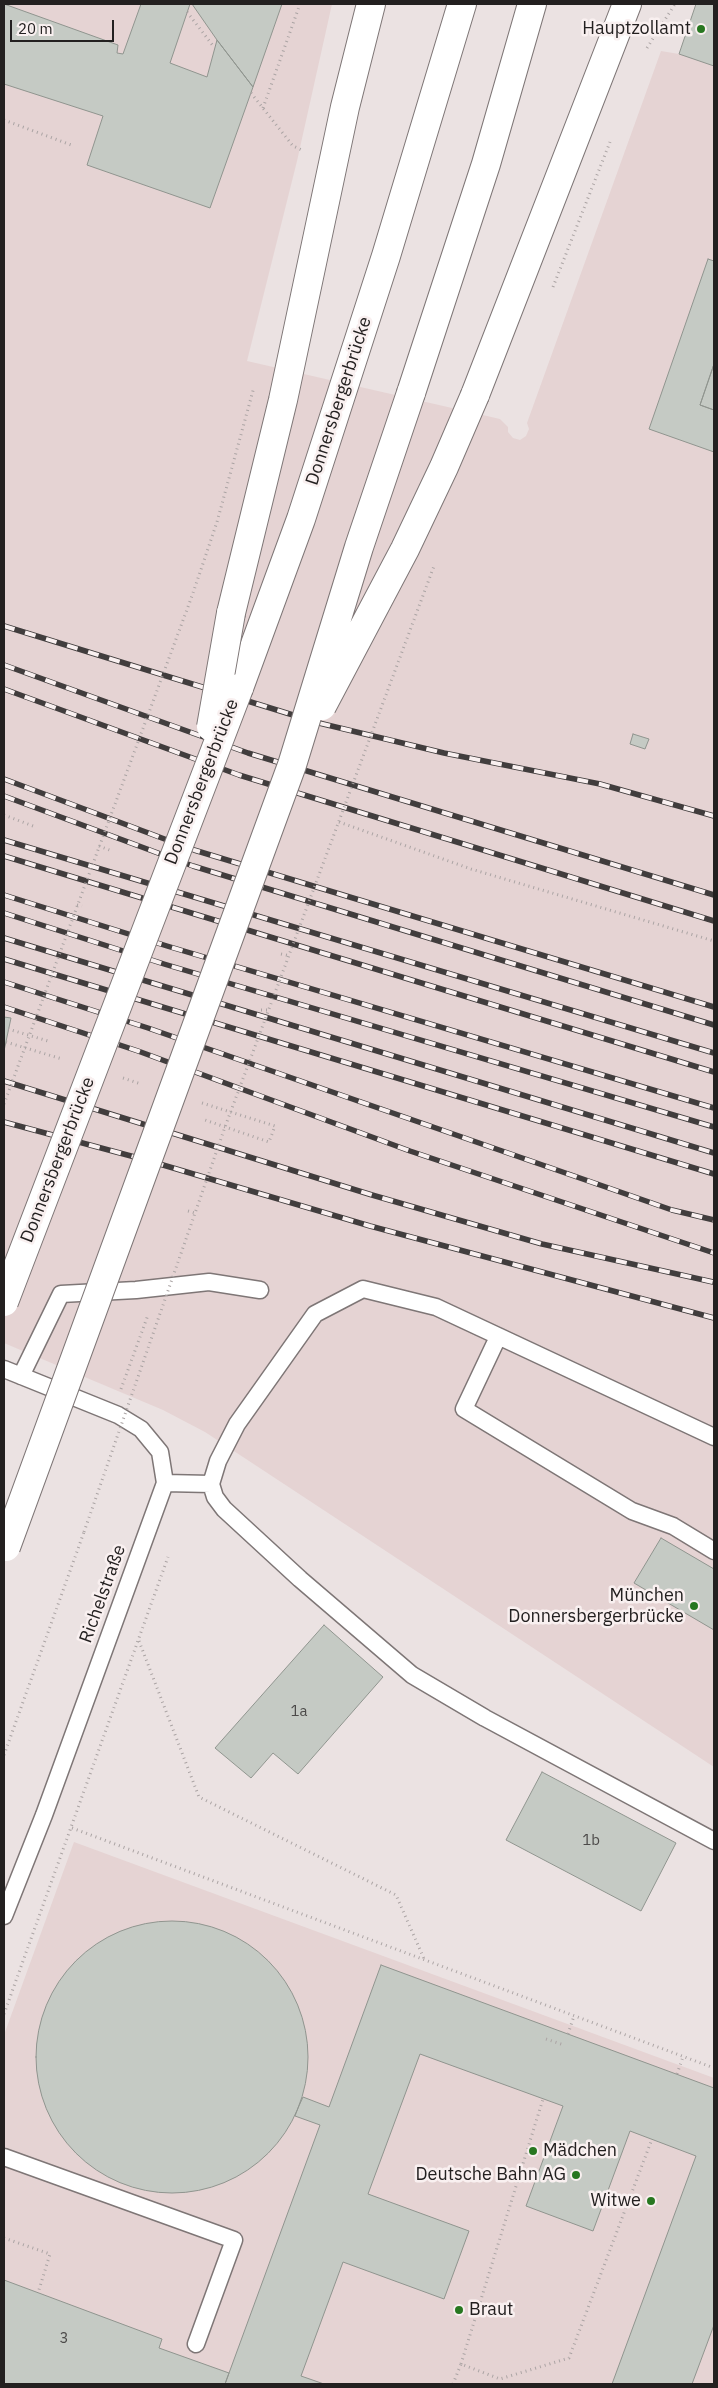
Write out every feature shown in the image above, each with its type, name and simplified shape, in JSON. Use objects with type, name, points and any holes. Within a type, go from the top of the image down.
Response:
[{"type":"highway","points":[[200,785],[231,613],[283,400],[346,107],[371,4]]},
{"type":"highway","name":"Donnersbergerbrücke","points":[[4,1302],[200,785],[239,688],[301,519],[386,256],[462,4]]},
{"type":"highway","points":[[4,1552],[292,765],[359,547],[486,164],[532,4]]},
{"type":"highway","points":[[292,765],[405,550],[444,467],[475,395],[505,313],[627,4]]},
{"type":"lane","points":[[21,1376],[61,1294],[157,1288],[209,1282],[260,1290]]},
{"type":"lane","points":[[714,1437],[436,1307],[363,1289],[315,1314],[237,1424],[218,1461],[211,1484],[215,1497],[224,1509],[300,1579],[412,1675],[508,1730],[714,1841]]},
{"type":"lane","points":[[498,1337],[464,1409],[632,1511],[673,1526],[714,1551]]},
{"type":"lane","name":"Richelstraße","points":[[4,1369],[118,1415],[141,1429],[160,1452],[165,1483],[44,1815],[4,1916]]},
{"type":"lane","points":[[165,1483],[211,1484]]},
{"type":"lane","points":[[4,2157],[234,2240],[196,2344]]},
{"type":"path","points":[[263,108],[300,4]]},
{"type":"path","points":[[647,46],[675,4]]},
{"type":"path","points":[[187,12],[214,47]]},
{"type":"path","points":[[251,93],[293,146],[307,152]]},
{"type":"path","points":[[4,120],[74,146]]},
{"type":"path","points":[[4,1104],[79,906],[99,846],[218,522],[254,387]]},
{"type":"path","points":[[4,1755],[225,1127],[437,558]]},
{"type":"path","points":[[4,815],[33,826]]},
{"type":"path","points":[[339,822],[471,869],[714,941]]},
{"type":"path","points":[[99,846],[112,851]]},
{"type":"path","points":[[282,954],[290,956]]},
{"type":"path","points":[[261,1010],[269,1010]]},
{"type":"path","points":[[8,1029],[48,1041]]},
{"type":"path","points":[[205,1120],[269,1142],[275,1126],[242,1115]]},
{"type":"path","points":[[188,1211],[195,1213]]},
{"type":"path","points":[[121,1390],[157,1288]]},
{"type":"path","points":[[4,2014],[169,1554]]},
{"type":"path","points":[[139,1641],[199,1797],[396,1895],[425,1961]]},
{"type":"path","points":[[44,1815],[72,1828],[714,2068]]},
{"type":"path","points":[[568,2034],[574,2016]]},
{"type":"path","points":[[546,2039],[564,2046]]},
{"type":"path","points":[[677,2074],[682,2057]]},
{"type":"path","points":[[453,2384],[461,2364],[543,2099]]},
{"type":"path","points":[[461,2364],[500,2378],[569,2358],[652,2139]]},
{"type":"path","points":[[4,2238],[50,2254],[38,2293]]},
{"type":"shaded area","points":[[4,4],[332,4],[297,161],[247,361],[500,419],[508,427],[508,432],[513,438],[520,440],[526,436],[529,429],[527,423],[661,51],[679,54],[696,4],[714,4],[714,1767],[205,1432],[163,1410],[4,1343]]},
{"type":"shaded area","points":[[74,1842],[714,2078],[714,2384],[4,2384],[4,2035]]},
{"type":"building","points":[[4,4],[118,45],[117,53],[123,54],[141,4],[190,4],[170,63],[207,77],[217,40],[253,87],[210,208],[87,165],[103,116],[4,84]]},
{"type":"building","points":[[192,4],[282,4],[253,87],[217,40]]},
{"type":"building","name":"Hauptzollamt","points":[[696,4],[714,4],[714,66],[679,54]]},
{"type":"building","points":[[708,259],[714,261],[714,364],[700,405],[714,410],[714,452],[649,429]]},
{"type":"building","points":[[714,364],[714,410],[700,405]]},
{"type":"building","points":[[633,734],[649,739],[645,749],[630,744]]},
{"type":"building","points":[[4,1017],[11,1018],[4,1051]]},
{"type":"building","name":"München Donnersbergerbrücke","points":[[661,1538],[714,1569],[714,1630],[634,1583]]},
{"type":"building","points":[[324,1625],[383,1677],[298,1774],[273,1753],[251,1778],[215,1748]]},
{"type":"building","points":[[542,1772],[676,1843],[641,1911],[506,1840]]},
{"type":"building","points":[[172,1921],[199,1924],[224,1931],[247,1944],[268,1961],[285,1982],[298,2005],[305,2030],[308,2057],[305,2084],[298,2109],[285,2132],[268,2153],[247,2170],[224,2183],[199,2190],[172,2193],[145,2190],[120,2183],[97,2170],[76,2153],[59,2132],[46,2109],[39,2084],[36,2057],[39,2030],[46,2005],[59,1982],[76,1961],[97,1944],[120,1931],[145,1924]]},
{"type":"building","name":"Deutsche Bahn AG","points":[[381,1965],[714,2088],[714,2325],[692,2384],[612,2384],[696,2156],[630,2131],[593,2231],[526,2206],[563,2106],[420,2054],[368,2194],[469,2231],[444,2299],[343,2262],[301,2376],[324,2384],[225,2384],[320,2125],[295,2116],[303,2097],[329,2107]]},
{"type":"building","points":[[4,2280],[162,2339],[159,2348],[229,2373],[225,2384],[4,2384]]},
{"type":"railway","points":[[4,626],[319,723],[444,753],[600,784],[714,816]]},
{"type":"railway","points":[[4,665],[248,753],[714,895]]},
{"type":"railway","points":[[4,689],[239,775],[714,921]]},
{"type":"railway","points":[[4,779],[194,850],[714,1007]]},
{"type":"railway","points":[[4,796],[193,866],[714,1025]]},
{"type":"railway","points":[[4,840],[714,1053]]},
{"type":"railway","points":[[4,856],[714,1072]]},
{"type":"railway","points":[[4,895],[167,946],[714,1108]]},
{"type":"railway","points":[[4,913],[164,964],[714,1127]]},
{"type":"railway","points":[[4,938],[714,1153]]},
{"type":"railway","points":[[4,959],[714,1174]]},
{"type":"railway","points":[[4,982],[148,1028],[672,1210],[714,1220]]},
{"type":"railway","points":[[4,1007],[138,1051],[410,1151],[714,1253]]},
{"type":"railway","points":[[4,1081],[372,1195],[542,1244],[713,1282]]},
{"type":"railway","points":[[4,1122],[146,1160],[370,1226],[714,1318]]},
{"type":"place","name":"Hauptzollamt","points":[[701,29]]},
{"type":"place","name":"München Donnersbergerbrücke","points":[[694,1606]]},
{"type":"place","name":"Mädchen","points":[[533,2151]]},
{"type":"place","name":"Deutsche Bahn AG","points":[[576,2175]]},
{"type":"place","name":"Witwe","points":[[651,2201]]},
{"type":"place","name":"Braut","points":[[459,2310]]}]
